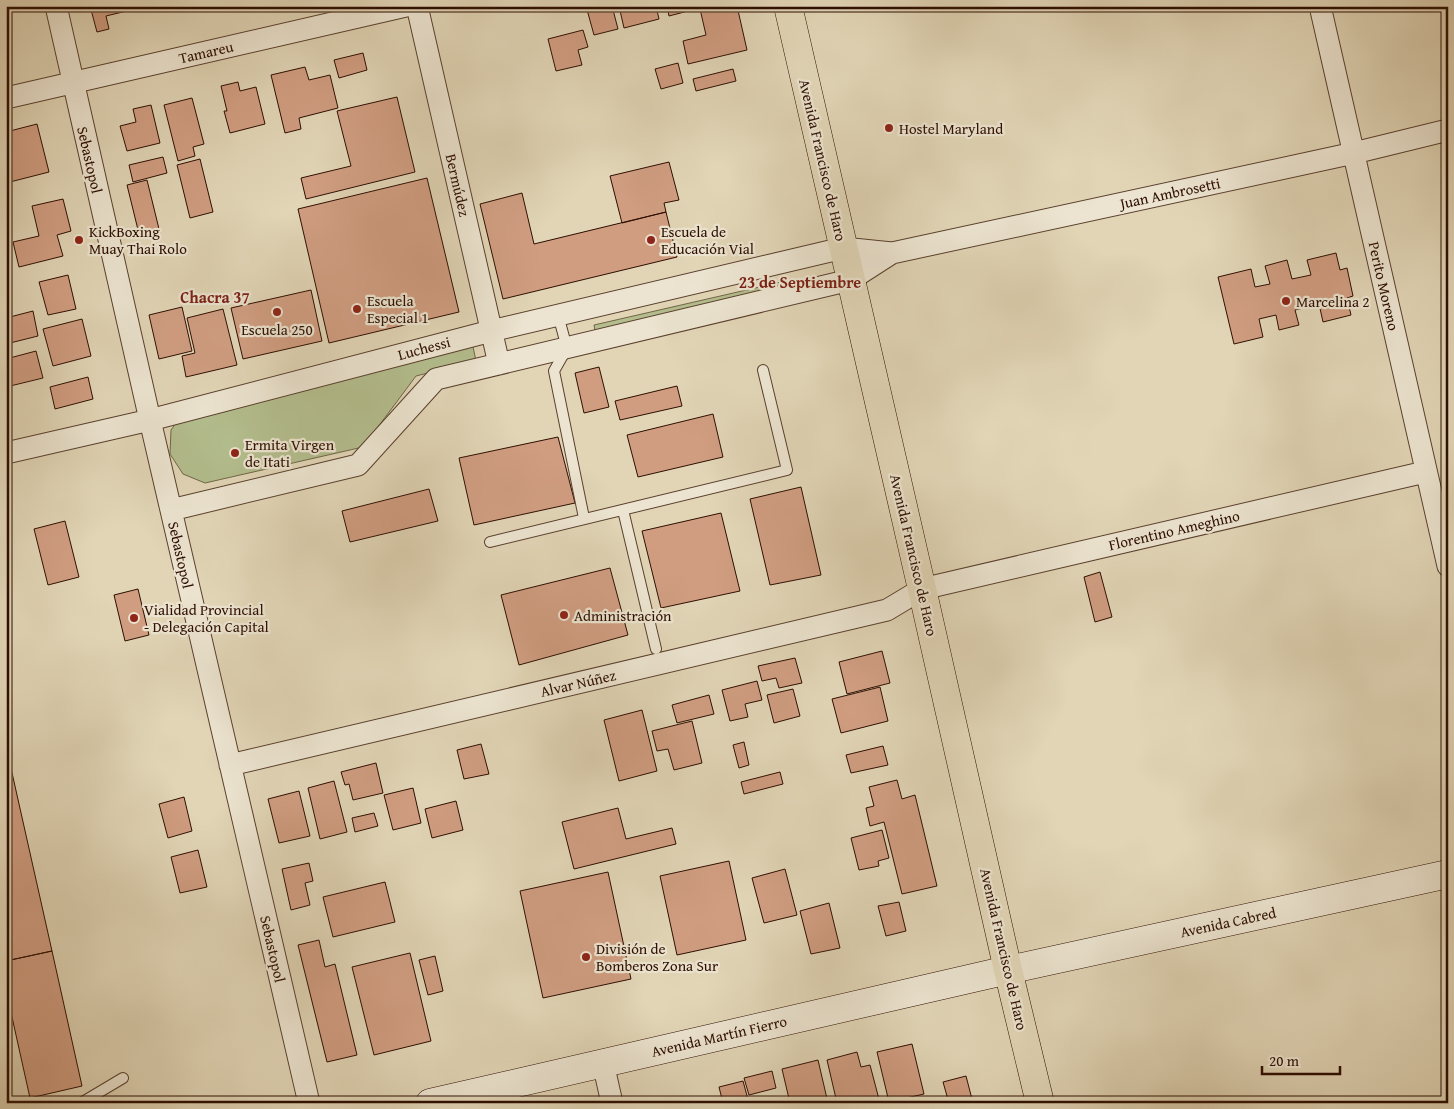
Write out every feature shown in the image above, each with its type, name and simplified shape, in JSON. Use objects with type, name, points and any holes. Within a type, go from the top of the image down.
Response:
[{"type":"main road","name":"Avenida Francisco de Haro","points":[[788,6],[1040,1103]]},
{"type":"main road","name":"Avenida Cabred","points":[[1008,970],[1448,874]]},
{"type":"main road","name":"Avenida Martín Fierro","points":[[430,1103],[1008,970]]},
{"type":"street","name":"Sebastopol","points":[[56,6],[309,1103]]},
{"type":"street","name":"Tamareu","points":[[6,98],[406,6]]},
{"type":"street","name":"Bermúdez","points":[[417,6],[499,364]]},
{"type":"street","name":"Perito Moreno","points":[[1320,6],[1448,566]]},
{"type":"street","name":"Juan Ambrosetti","points":[[843,248],[892,253],[1354,153],[1448,130]]},
{"type":"street","name":"Luchessi","points":[[6,453],[150,420],[491,331],[843,248]]},
{"type":"street","name":"Juan Ambrosetti","points":[[850,280],[892,253]]},
{"type":"street","points":[[171,510],[358,465],[436,379],[850,280]]},
{"type":"street","name":"Florentino Ameghino","points":[[922,589],[1426,472]]},
{"type":"street","name":"Alvar Núñez","points":[[230,765],[887,610],[922,589]]},
{"type":"street","points":[[603,1063],[612,1103]]},
{"type":"lane","points":[[558,315],[566,348],[554,371],[584,518]]},
{"type":"lane","points":[[490,542],[787,470],[763,370]]},
{"type":"lane","points":[[623,510],[656,649]]},
{"type":"lane","points":[[81,1103],[123,1078]]},
{"type":"green space","points":[[790,280],[792,290],[596,336],[594,325]]},
{"type":"green space","points":[[472,342],[476,361],[416,376],[363,447],[205,483],[183,474],[170,454],[171,430],[185,410]]},
{"type":"building","points":[[90,6],[134,6],[135,9],[106,16],[109,29],[97,32]]},
{"type":"building","points":[[586,6],[612,6],[618,29],[594,35]]},
{"type":"building","points":[[619,6],[656,6],[659,19],[624,28]]},
{"type":"building","points":[[667,6],[691,6],[692,10],[669,16]]},
{"type":"building","points":[[712,6],[737,6],[747,50],[688,64],[683,41],[706,35],[700,9]]},
{"type":"building","points":[[583,30],[588,47],[578,50],[582,65],[556,71],[548,39]]},
{"type":"building","points":[[363,53],[367,70],[339,78],[334,60]]},
{"type":"building","points":[[678,63],[683,83],[661,89],[655,69]]},
{"type":"building","points":[[305,67],[309,80],[330,75],[338,108],[299,118],[301,129],[285,133],[271,75]]},
{"type":"building","points":[[733,69],[736,81],[696,91],[693,79]]},
{"type":"building","points":[[238,82],[240,91],[256,87],[265,124],[230,133],[224,111],[227,111],[221,86]]},
{"type":"building","points":[[397,97],[415,172],[306,199],[301,178],[351,166],[337,111]]},
{"type":"building","points":[[192,98],[204,144],[193,147],[195,156],[178,161],[164,105]]},
{"type":"building","points":[[151,105],[160,143],[127,151],[120,126],[136,122],[133,109]]},
{"type":"building","points":[[37,124],[49,172],[6,183],[6,132]]},
{"type":"building","points":[[163,157],[167,173],[133,182],[129,165]]},
{"type":"building","points":[[200,159],[213,212],[190,218],[177,165]]},
{"type":"building","points":[[669,162],[679,200],[664,203],[666,212],[622,223],[610,176]]},
{"type":"building","points":[[427,178],[459,312],[329,343],[298,209]]},
{"type":"building","points":[[147,180],[160,233],[140,238],[127,185]]},
{"type":"building","points":[[522,193],[534,244],[666,212],[677,257],[503,299],[480,204]]},
{"type":"building","points":[[63,199],[71,231],[57,235],[63,256],[19,267],[13,242],[39,236],[32,206]]},
{"type":"building","name":"Marcelina 2","points":[[1336,253],[1340,270],[1347,268],[1353,296],[1347,298],[1351,315],[1323,322],[1319,304],[1295,310],[1299,325],[1279,330],[1276,315],[1259,319],[1263,337],[1234,344],[1218,277],[1251,269],[1255,287],[1270,284],[1265,266],[1287,260],[1292,279],[1311,275],[1307,260]]},
{"type":"building","points":[[68,275],[76,309],[48,315],[39,282]]},
{"type":"building","points":[[311,290],[322,341],[243,359],[231,308]]},
{"type":"building","points":[[182,307],[192,351],[159,359],[149,315]]},
{"type":"building","points":[[223,309],[237,365],[186,377],[182,356],[195,353],[187,318]]},
{"type":"building","points":[[33,311],[38,336],[6,344],[6,318]]},
{"type":"building","points":[[82,319],[91,356],[53,366],[43,329]]},
{"type":"building","points":[[36,351],[43,378],[6,387],[6,359]]},
{"type":"building","points":[[599,367],[609,407],[584,413],[575,373]]},
{"type":"building","points":[[88,377],[93,399],[55,409],[50,387]]},
{"type":"building","points":[[677,386],[682,406],[620,420],[615,401]]},
{"type":"building","points":[[713,414],[723,457],[638,477],[627,435]]},
{"type":"building","points":[[558,437],[575,503],[474,525],[459,458]]},
{"type":"building","points":[[801,487],[821,575],[770,585],[750,499]]},
{"type":"building","points":[[429,489],[438,521],[350,542],[342,511]]},
{"type":"building","points":[[721,513],[740,591],[661,608],[642,531]]},
{"type":"building","points":[[65,521],[79,577],[48,585],[34,529]]},
{"type":"building","name":"Administración","points":[[610,568],[628,635],[519,665],[501,595]]},
{"type":"building","points":[[1100,572],[1112,617],[1095,622],[1084,577]]},
{"type":"building","points":[[138,589],[149,635],[125,641],[114,595]]},
{"type":"building","points":[[882,651],[890,683],[847,694],[839,662]]},
{"type":"building","points":[[795,658],[802,683],[779,688],[776,678],[762,681],[758,666]]},
{"type":"building","points":[[757,681],[762,700],[745,704],[748,717],[730,721],[722,690]]},
{"type":"building","points":[[880,687],[888,721],[841,733],[832,699]]},
{"type":"building","points":[[793,689],[800,716],[774,723],[767,695]]},
{"type":"building","points":[[709,695],[714,714],[677,723],[672,705]]},
{"type":"building","points":[[642,710],[657,771],[619,781],[604,720]]},
{"type":"building","points":[[692,721],[702,763],[674,770],[668,749],[657,751],[652,731]]},
{"type":"building","points":[[744,742],[749,765],[739,768],[733,745]]},
{"type":"building","points":[[481,744],[489,774],[464,779],[457,750]]},
{"type":"building","points":[[6,746],[52,951],[6,961]]},
{"type":"building","points":[[883,746],[888,765],[851,773],[846,755]]},
{"type":"building","points":[[376,763],[383,793],[353,800],[349,784],[345,785],[341,772]]},
{"type":"building","points":[[780,772],[783,784],[744,794],[741,782]]},
{"type":"building","points":[[897,780],[902,799],[915,795],[937,886],[902,894],[884,822],[870,826],[866,808],[874,806],[869,787]]},
{"type":"building","points":[[334,781],[347,832],[320,839],[308,788]]},
{"type":"building","points":[[413,788],[421,823],[393,830],[384,795]]},
{"type":"building","points":[[299,791],[310,836],[279,843],[268,799]]},
{"type":"building","points":[[184,797],[192,831],[168,838],[159,804]]},
{"type":"building","points":[[456,801],[463,830],[432,838],[425,809]]},
{"type":"building","points":[[618,808],[626,839],[672,828],[676,844],[574,869],[562,822]]},
{"type":"building","points":[[374,813],[378,826],[355,832],[352,818]]},
{"type":"building","points":[[882,830],[889,858],[878,861],[879,866],[859,870],[851,838]]},
{"type":"building","points":[[198,850],[207,887],[180,893],[171,857]]},
{"type":"building","points":[[729,861],[746,940],[677,955],[660,876]]},
{"type":"building","points":[[309,863],[313,881],[305,883],[310,905],[291,910],[282,869]]},
{"type":"building","points":[[785,869],[797,915],[764,923],[752,878]]},
{"type":"building","points":[[608,872],[631,979],[543,998],[520,891]]},
{"type":"building","points":[[385,882],[395,922],[333,937],[323,897]]},
{"type":"building","points":[[899,902],[906,931],[886,936],[878,906]]},
{"type":"building","points":[[829,903],[840,948],[811,954],[800,911]]},
{"type":"building","points":[[319,940],[325,967],[335,964],[357,1055],[327,1062],[298,945]]},
{"type":"building","points":[[52,951],[82,1086],[30,1098],[6,990],[6,961]]},
{"type":"building","points":[[410,953],[431,1041],[374,1055],[352,967]]},
{"type":"building","points":[[435,956],[443,991],[428,995],[419,960]]},
{"type":"building","points":[[912,1044],[924,1094],[889,1102],[877,1052]]},
{"type":"building","points":[[857,1052],[861,1067],[870,1065],[880,1103],[837,1103],[827,1060]]},
{"type":"building","points":[[818,1060],[828,1103],[790,1103],[782,1069]]},
{"type":"building","points":[[772,1071],[776,1088],[749,1095],[744,1078]]},
{"type":"building","points":[[966,1076],[973,1103],[949,1103],[943,1082]]},
{"type":"building","points":[[743,1081],[749,1103],[723,1103],[719,1087]]},
{"type":"place","name":"Hostel Maryland","points":[[889,128]]},
{"type":"place","name":"KickBoxing Muay Thai Rolo","points":[[79,240]]},
{"type":"place","name":"Escuela de Educación Vial","points":[[651,240]]},
{"type":"place","name":"Marcelina 2","points":[[1286,301]]},
{"type":"place","name":"Escuela Especial 1","points":[[357,309]]},
{"type":"place","name":"Escuela 250","points":[[277,312]]},
{"type":"place","name":"Ermita Virgen de Itati","points":[[235,453]]},
{"type":"place","name":"Administración","points":[[564,615]]},
{"type":"place","name":"Vialidad Provincial - Delegación Capital","points":[[134,618]]},
{"type":"place","name":"División de Bomberos Zona Sur","points":[[586,957]]},
{"type":"district","name":"23 de Septiembre","points":[[800,282]]},
{"type":"district","name":"Chacra 37","points":[[215,297]]}]
